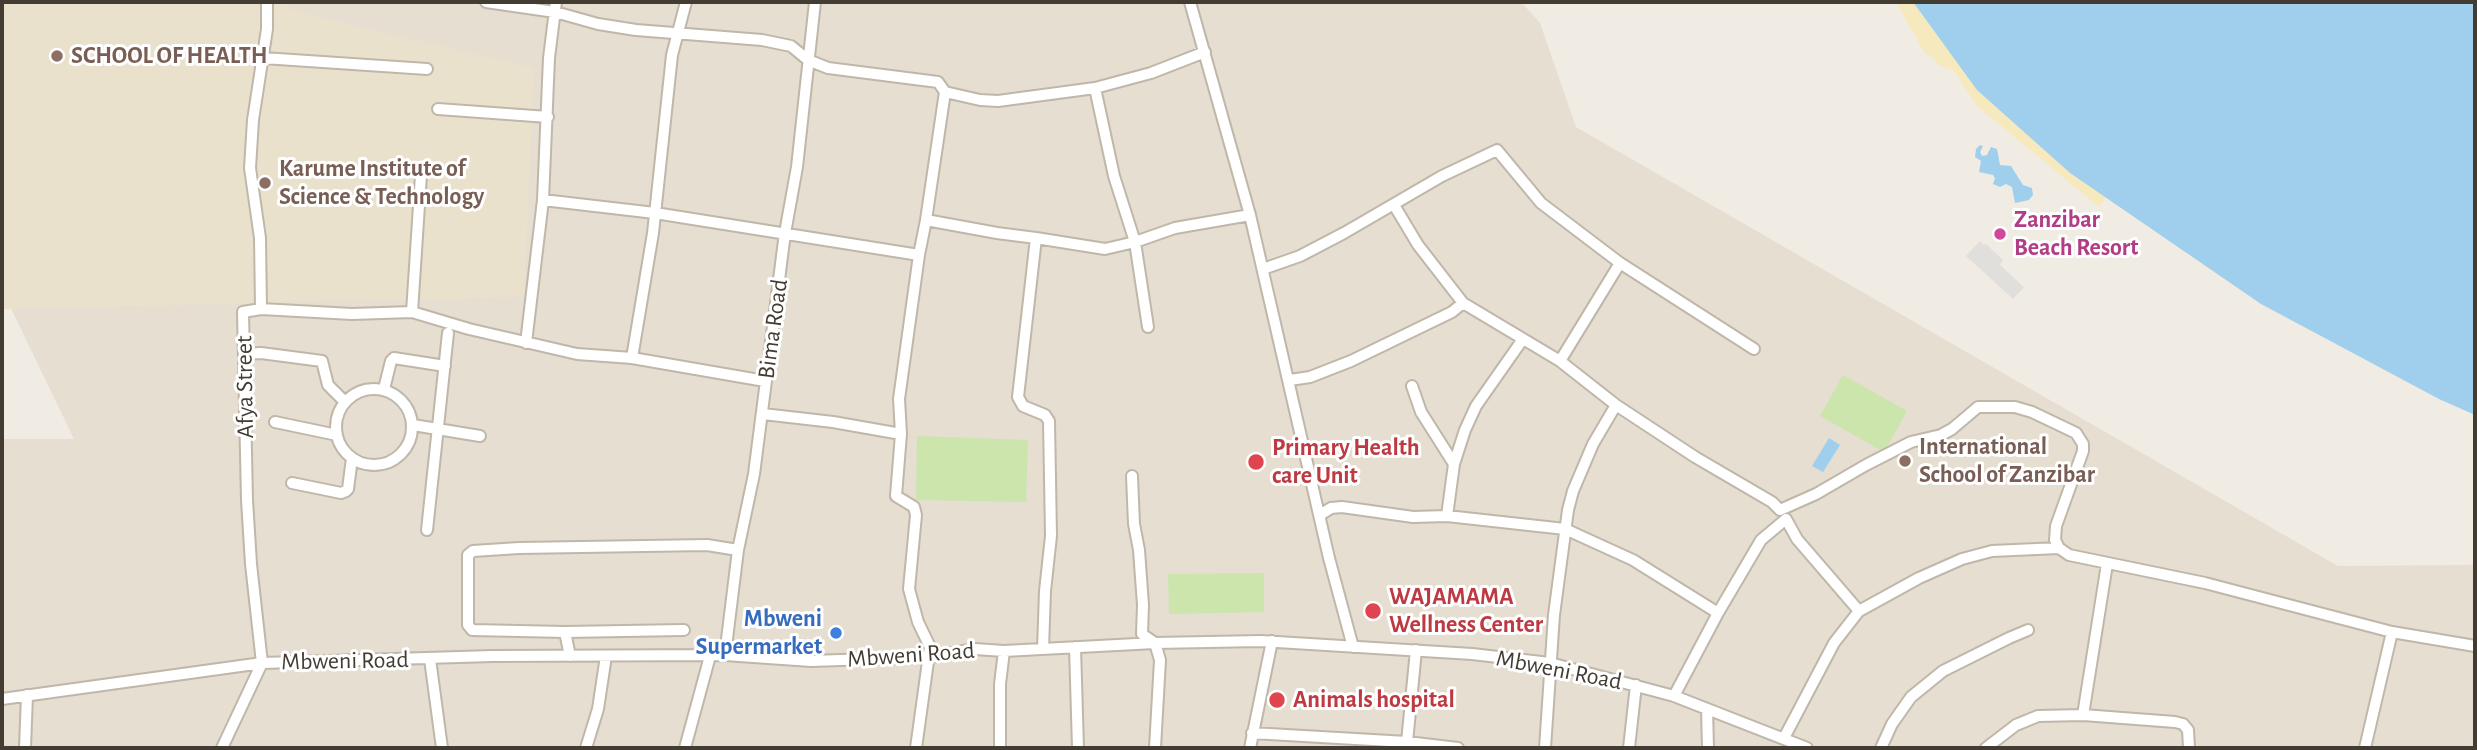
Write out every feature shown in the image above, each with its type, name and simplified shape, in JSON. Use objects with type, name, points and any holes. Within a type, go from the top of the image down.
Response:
[{"type":"street","name":"Afya Street","points":[[262,663],[247,500],[243,312],[261,309],[260,238],[250,168],[253,120],[267,29],[267,2]]},
{"type":"street","points":[[486,2],[556,7],[598,24],[678,35],[762,40],[791,46],[808,60],[828,68],[938,82],[945,93],[899,399],[901,434],[895,487],[896,496],[914,507],[916,515],[909,589],[918,622],[930,646],[916,748]]},
{"type":"street","points":[[632,358],[645,289],[665,130],[671,55],[686,2]]},
{"type":"street","name":"Bima Road","points":[[724,655],[738,550],[763,414],[785,233],[797,167],[815,2]]},
{"type":"street","points":[[1190,2],[1250,215],[1341,606],[1353,647]]},
{"type":"street","points":[[526,343],[543,200],[549,58],[556,7]]},
{"type":"street","points":[[945,93],[998,101],[1095,88],[1151,73],[1205,52]]},
{"type":"street","points":[[263,58],[427,69]]},
{"type":"street","points":[[1095,88],[1114,176],[1135,242],[1148,327]]},
{"type":"street","points":[[438,108],[548,117]]},
{"type":"street","points":[[1263,269],[1300,256],[1442,176],[1497,150],[1541,203],[1620,263],[1754,349]]},
{"type":"street","points":[[412,312],[421,175]]},
{"type":"street","points":[[543,200],[654,213],[919,255]]},
{"type":"street","points":[[1394,205],[1418,245],[1463,303],[1560,360],[1616,405],[1695,457],[1772,502],[1797,539],[1859,611]]},
{"type":"street","points":[[926,220],[1105,249],[1175,228],[1250,215]]},
{"type":"street","points":[[1036,238],[1017,397],[1023,406],[1045,415],[1049,421],[1051,536],[1045,591],[1043,649]]},
{"type":"street","points":[[1560,360],[1620,263]]},
{"type":"street","points":[[1290,380],[1310,377],[1351,361],[1452,312],[1463,303]]},
{"type":"street","points":[[261,309],[352,314],[412,312],[577,354],[632,358],[765,381]]},
{"type":"street","points":[[427,530],[448,333]]},
{"type":"street","points":[[1447,516],[1458,447],[1476,406],[1523,340]]},
{"type":"street","points":[[244,354],[261,353],[323,361],[328,385],[345,402]]},
{"type":"street","points":[[384,389],[394,358],[445,366]]},
{"type":"street","points":[[1412,386],[1421,412],[1454,464]]},
{"type":"street","points":[[384,389],[396,395],[406,405],[413,425],[408,446],[393,461],[372,465],[352,458],[337,435],[337,421],[345,402],[363,390],[384,389]]},
{"type":"street","points":[[1545,748],[1550,663],[1565,528],[1573,491],[1593,444],[1616,405]]},
{"type":"street","points":[[1674,696],[1761,540],[1783,515],[1866,465],[1911,442],[1941,435],[1952,429],[1978,407],[2015,407],[2032,412],[2076,433],[2083,444],[2083,451],[2056,526],[2055,540],[2059,548],[2069,555],[2205,583],[2392,632],[2475,646]]},
{"type":"street","points":[[763,414],[833,422],[901,434]]},
{"type":"street","points":[[275,422],[337,435]]},
{"type":"street","points":[[413,425],[480,436]]},
{"type":"street","points":[[292,483],[341,493],[348,489],[352,458]]},
{"type":"street","points":[[1132,475],[1134,524],[1143,605],[1142,634],[1155,643],[1160,660],[1155,748]]},
{"type":"street","points":[[1320,515],[1331,508],[1342,507],[1413,517],[1447,516],[1565,528],[1633,560],[1718,613]]},
{"type":"street","points":[[684,631],[472,630],[468,625],[468,555],[473,551],[519,548],[707,545],[738,550]]},
{"type":"street","points":[[1784,738],[1834,643],[1859,611],[1919,578],[1962,559],[1992,551],[2059,548]]},
{"type":"street","points":[[2082,715],[2107,564]]},
{"type":"street","points":[[1881,748],[1892,724],[1911,697],[1943,671],[2028,630]]},
{"type":"street","points":[[565,632],[570,656]]},
{"type":"street","points":[[2365,748],[2392,632]]},
{"type":"street","name":"Mbweni Road","points":[[2,699],[262,663],[724,655],[811,661],[930,657],[975,649],[1004,651],[1225,640],[1272,641],[1472,653],[1550,663],[1674,696],[1807,748]]},
{"type":"street","points":[[1250,748],[1272,641]]},
{"type":"street","points":[[1075,647],[1078,748]]},
{"type":"street","points":[[1407,742],[1416,650]]},
{"type":"street","points":[[1000,748],[1000,684],[1004,651]]},
{"type":"street","points":[[586,748],[598,709],[606,656]]},
{"type":"street","points":[[685,748],[710,656]]},
{"type":"street","points":[[430,659],[442,748]]},
{"type":"street","points":[[222,748],[262,663]]},
{"type":"street","points":[[1629,748],[1636,685]]},
{"type":"street","points":[[25,748],[27,695]]},
{"type":"street","points":[[1707,709],[1708,748]]},
{"type":"street","points":[[1986,748],[2016,725],[2038,716],[2082,715],[2183,724],[2188,730],[2189,748]]},
{"type":"street","points":[[1252,733],[1373,744],[1407,742],[1458,748]]},
{"type":"street","points":[[1295,748],[1296,736]]},
{"type":"shaded area","points":[[2,2],[1521,2],[1540,23],[1576,127],[2338,566],[2475,565],[2475,748],[2,748],[2,439],[74,439],[2,290]]},
{"type":"shaded area","name":"Karume Institute of Science & Technology","points":[[2,2],[283,2],[295,11],[534,68],[524,297],[2,309]]},
{"type":"shaded area","points":[[1980,241],[2003,260],[2000,265],[2024,287],[2013,299],[1966,256]]},
{"type":"green space","points":[[1843,375],[1907,411],[1884,452],[1820,416]]},
{"type":"green space","points":[[917,436],[1028,440],[1026,502],[916,500]]},
{"type":"green space","points":[[1264,573],[1264,612],[1169,614],[1168,574]]},
{"type":"sand","points":[[1896,2],[1913,2],[1977,90],[2070,173],[2106,197],[2099,207],[1977,106],[1956,74],[1951,69],[1939,66],[1924,52]]},
{"type":"water","points":[[1913,2],[2475,2],[2475,415],[2439,399],[2261,304],[2070,173],[1977,90]]},
{"type":"water","points":[[1980,145],[1983,146],[1980,152],[1982,156],[1987,155],[1991,147],[1997,149],[2000,165],[2011,166],[2023,185],[2032,188],[2033,195],[2029,200],[2015,203],[2012,187],[1993,184],[1993,175],[1979,172],[1981,161],[1975,157],[1976,149]]},
{"type":"water","points":[[1829,438],[1840,445],[1823,472],[1812,466]]},
{"type":"place","name":"SCHOOL OF HEALTH","points":[[57,56]]},
{"type":"place","name":"Karume Institute of Science & Technology","points":[[265,183]]},
{"type":"place","name":"Zanzibar Beach Resort","points":[[2000,234]]},
{"type":"place","name":"International School of Zanzibar","points":[[1905,461]]},
{"type":"place","name":"Primary Health care Unit","points":[[1256,462]]},
{"type":"place","name":"WAJAMAMA Wellness Center","points":[[1373,611]]},
{"type":"place","name":"Mbweni Supermarket","points":[[836,633]]},
{"type":"place","name":"Animals hospital","points":[[1277,700]]}]
